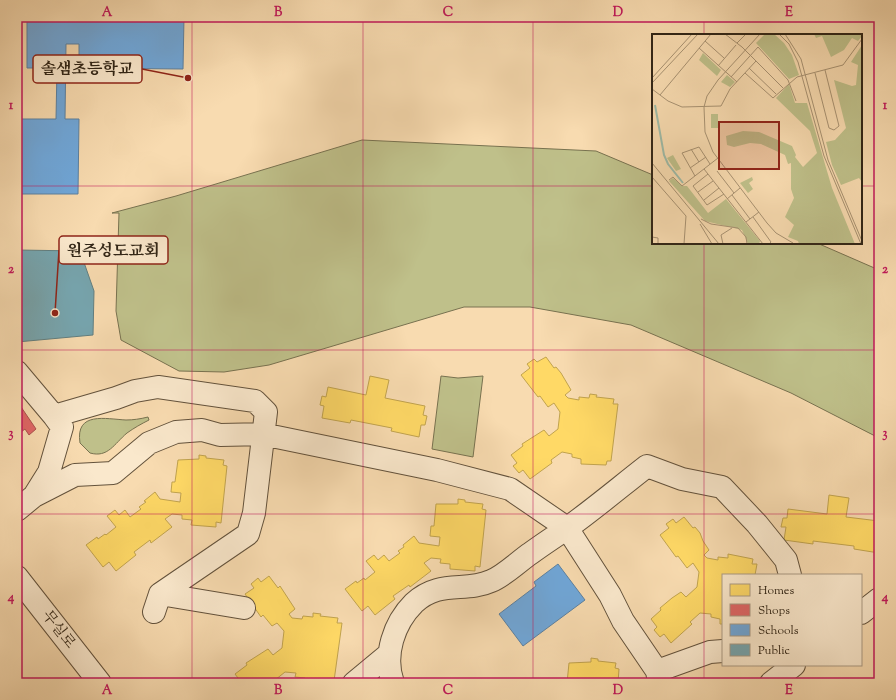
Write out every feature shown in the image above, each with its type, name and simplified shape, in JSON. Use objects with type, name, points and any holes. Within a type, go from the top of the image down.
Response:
[{"type":"street","points":[[17,372],[62,427],[49,472],[34,496]]},
{"type":"street","points":[[54,416],[135,391],[158,387],[254,401],[266,412],[262,434],[254,513],[248,534],[157,603],[244,608]]},
{"type":"street","points":[[17,510],[34,496],[75,476],[113,473],[149,443],[176,432],[202,430],[220,435],[262,434],[438,470],[510,489],[567,528],[610,595],[658,677],[710,652],[722,651]]},
{"type":"street","points":[[393,683],[390,675],[389,654],[401,618],[415,602],[431,592],[448,586],[470,586],[492,581],[567,528],[647,466],[682,479],[722,487],[757,524],[786,560],[790,574]]},
{"type":"street","name":"무실로","points":[[17,577],[100,683]]},
{"type":"street","points":[[862,612],[879,599]]},
{"type":"street","points":[[354,683],[389,654]]},
{"type":"street","points":[[771,683],[793,666]]},
{"type":"green space","points":[[362,140],[596,151],[652,175],[652,244],[819,244],[879,270],[879,438],[791,393],[631,325],[530,307],[464,307],[269,365],[224,372],[179,371],[121,340],[116,311],[119,213],[112,213],[176,196]]},
{"type":"green space","points":[[441,376],[458,378],[483,376],[473,457],[432,449]]},
{"type":"green space","points":[[148,417],[149,420],[127,433],[110,449],[102,454],[90,453],[80,443],[82,426],[87,421],[101,418],[129,420]]},
{"type":"building: Homes","points":[[546,357],[554,368],[556,367],[561,373],[571,390],[565,395],[568,398],[579,400],[579,397],[589,398],[590,394],[597,395],[596,397],[614,399],[613,404],[618,404],[611,461],[607,461],[606,465],[581,464],[581,459],[572,457],[572,454],[562,452],[551,460],[552,463],[530,479],[523,470],[519,473],[513,466],[517,463],[511,455],[523,446],[522,444],[544,430],[549,436],[558,429],[560,412],[554,403],[548,407],[521,375],[530,368],[527,364],[534,359],[537,362]]},
{"type":"building: Homes","points":[[370,376],[389,380],[385,398],[425,406],[423,415],[427,416],[425,425],[421,425],[419,437],[391,431],[392,428],[351,420],[350,423],[322,418],[324,406],[320,405],[322,396],[326,397],[328,387],[366,395]]},
{"type":"building: Homes","points":[[199,455],[206,456],[206,458],[224,460],[223,465],[227,466],[221,523],[216,522],[216,527],[191,525],[192,520],[182,519],[182,515],[172,514],[165,519],[172,527],[151,543],[150,540],[134,552],[136,555],[116,571],[109,562],[103,567],[86,545],[97,537],[98,539],[105,534],[106,535],[116,527],[107,516],[115,510],[119,515],[125,510],[130,517],[141,509],[139,507],[155,492],[160,499],[180,502],[181,493],[171,492],[172,482],[175,482],[178,460],[199,459]]},
{"type":"building: Homes","points":[[829,495],[849,498],[846,517],[879,521],[879,553],[854,549],[854,546],[813,541],[813,544],[784,540],[786,527],[781,527],[783,518],[787,518],[788,509],[827,514]]},
{"type":"building: Homes","points":[[458,499],[465,500],[465,502],[483,504],[482,509],[486,510],[480,567],[475,566],[475,571],[450,569],[450,564],[440,563],[441,559],[431,558],[424,563],[431,571],[410,587],[409,585],[393,596],[395,599],[375,615],[368,606],[362,611],[345,589],[356,581],[357,583],[364,578],[365,580],[375,572],[366,561],[374,555],[378,560],[384,555],[389,561],[400,553],[398,551],[414,536],[419,543],[439,546],[440,537],[430,536],[431,526],[434,526],[436,504],[458,504]]},
{"type":"building: Homes","points":[[684,517],[693,528],[695,527],[709,550],[704,555],[707,558],[718,560],[718,557],[728,558],[728,554],[753,559],[752,564],[757,564],[755,574],[722,574],[722,624],[720,624],[720,619],[711,617],[711,614],[700,613],[690,622],[692,624],[671,643],[664,634],[660,637],[654,630],[657,627],[651,619],[661,610],[660,608],[672,598],[681,592],[686,597],[697,587],[699,572],[693,563],[687,568],[678,556],[676,557],[660,535],[669,528],[666,524],[673,519],[676,523]]},
{"type":"building: Homes","points":[[269,576],[278,588],[280,586],[295,609],[289,614],[292,618],[302,619],[303,616],[313,617],[313,613],[321,614],[320,616],[338,618],[337,623],[342,623],[334,681],[330,680],[330,683],[305,683],[305,678],[295,677],[296,673],[285,672],[275,680],[276,682],[274,683],[240,683],[241,682],[235,674],[247,665],[246,663],[268,649],[273,655],[282,648],[284,631],[277,623],[272,626],[263,615],[261,617],[245,594],[254,588],[251,584],[258,578],[261,582]]},
{"type":"building: Homes","points":[[591,658],[598,659],[598,661],[616,663],[615,668],[619,669],[618,683],[567,683],[569,663],[591,662]]},
{"type":"building: Shops","points":[[17,401],[36,429],[29,435],[25,429],[17,435]]},
{"type":"building: Schools","points":[[27,17],[184,17],[183,69],[79,68],[79,44],[66,44],[65,119],[79,119],[78,194],[17,194],[17,119],[56,119],[57,68],[27,68]]},
{"type":"building: Schools","points":[[558,564],[585,600],[523,646],[499,614],[536,586],[534,582]]},
{"type":"building: Public","points":[[17,250],[80,251],[94,291],[93,335],[17,342]]},
{"type":"place","name":"솔샘초등학교","points":[[188,78]]},
{"type":"place","name":"원주성도교회","points":[[55,313]]}]
